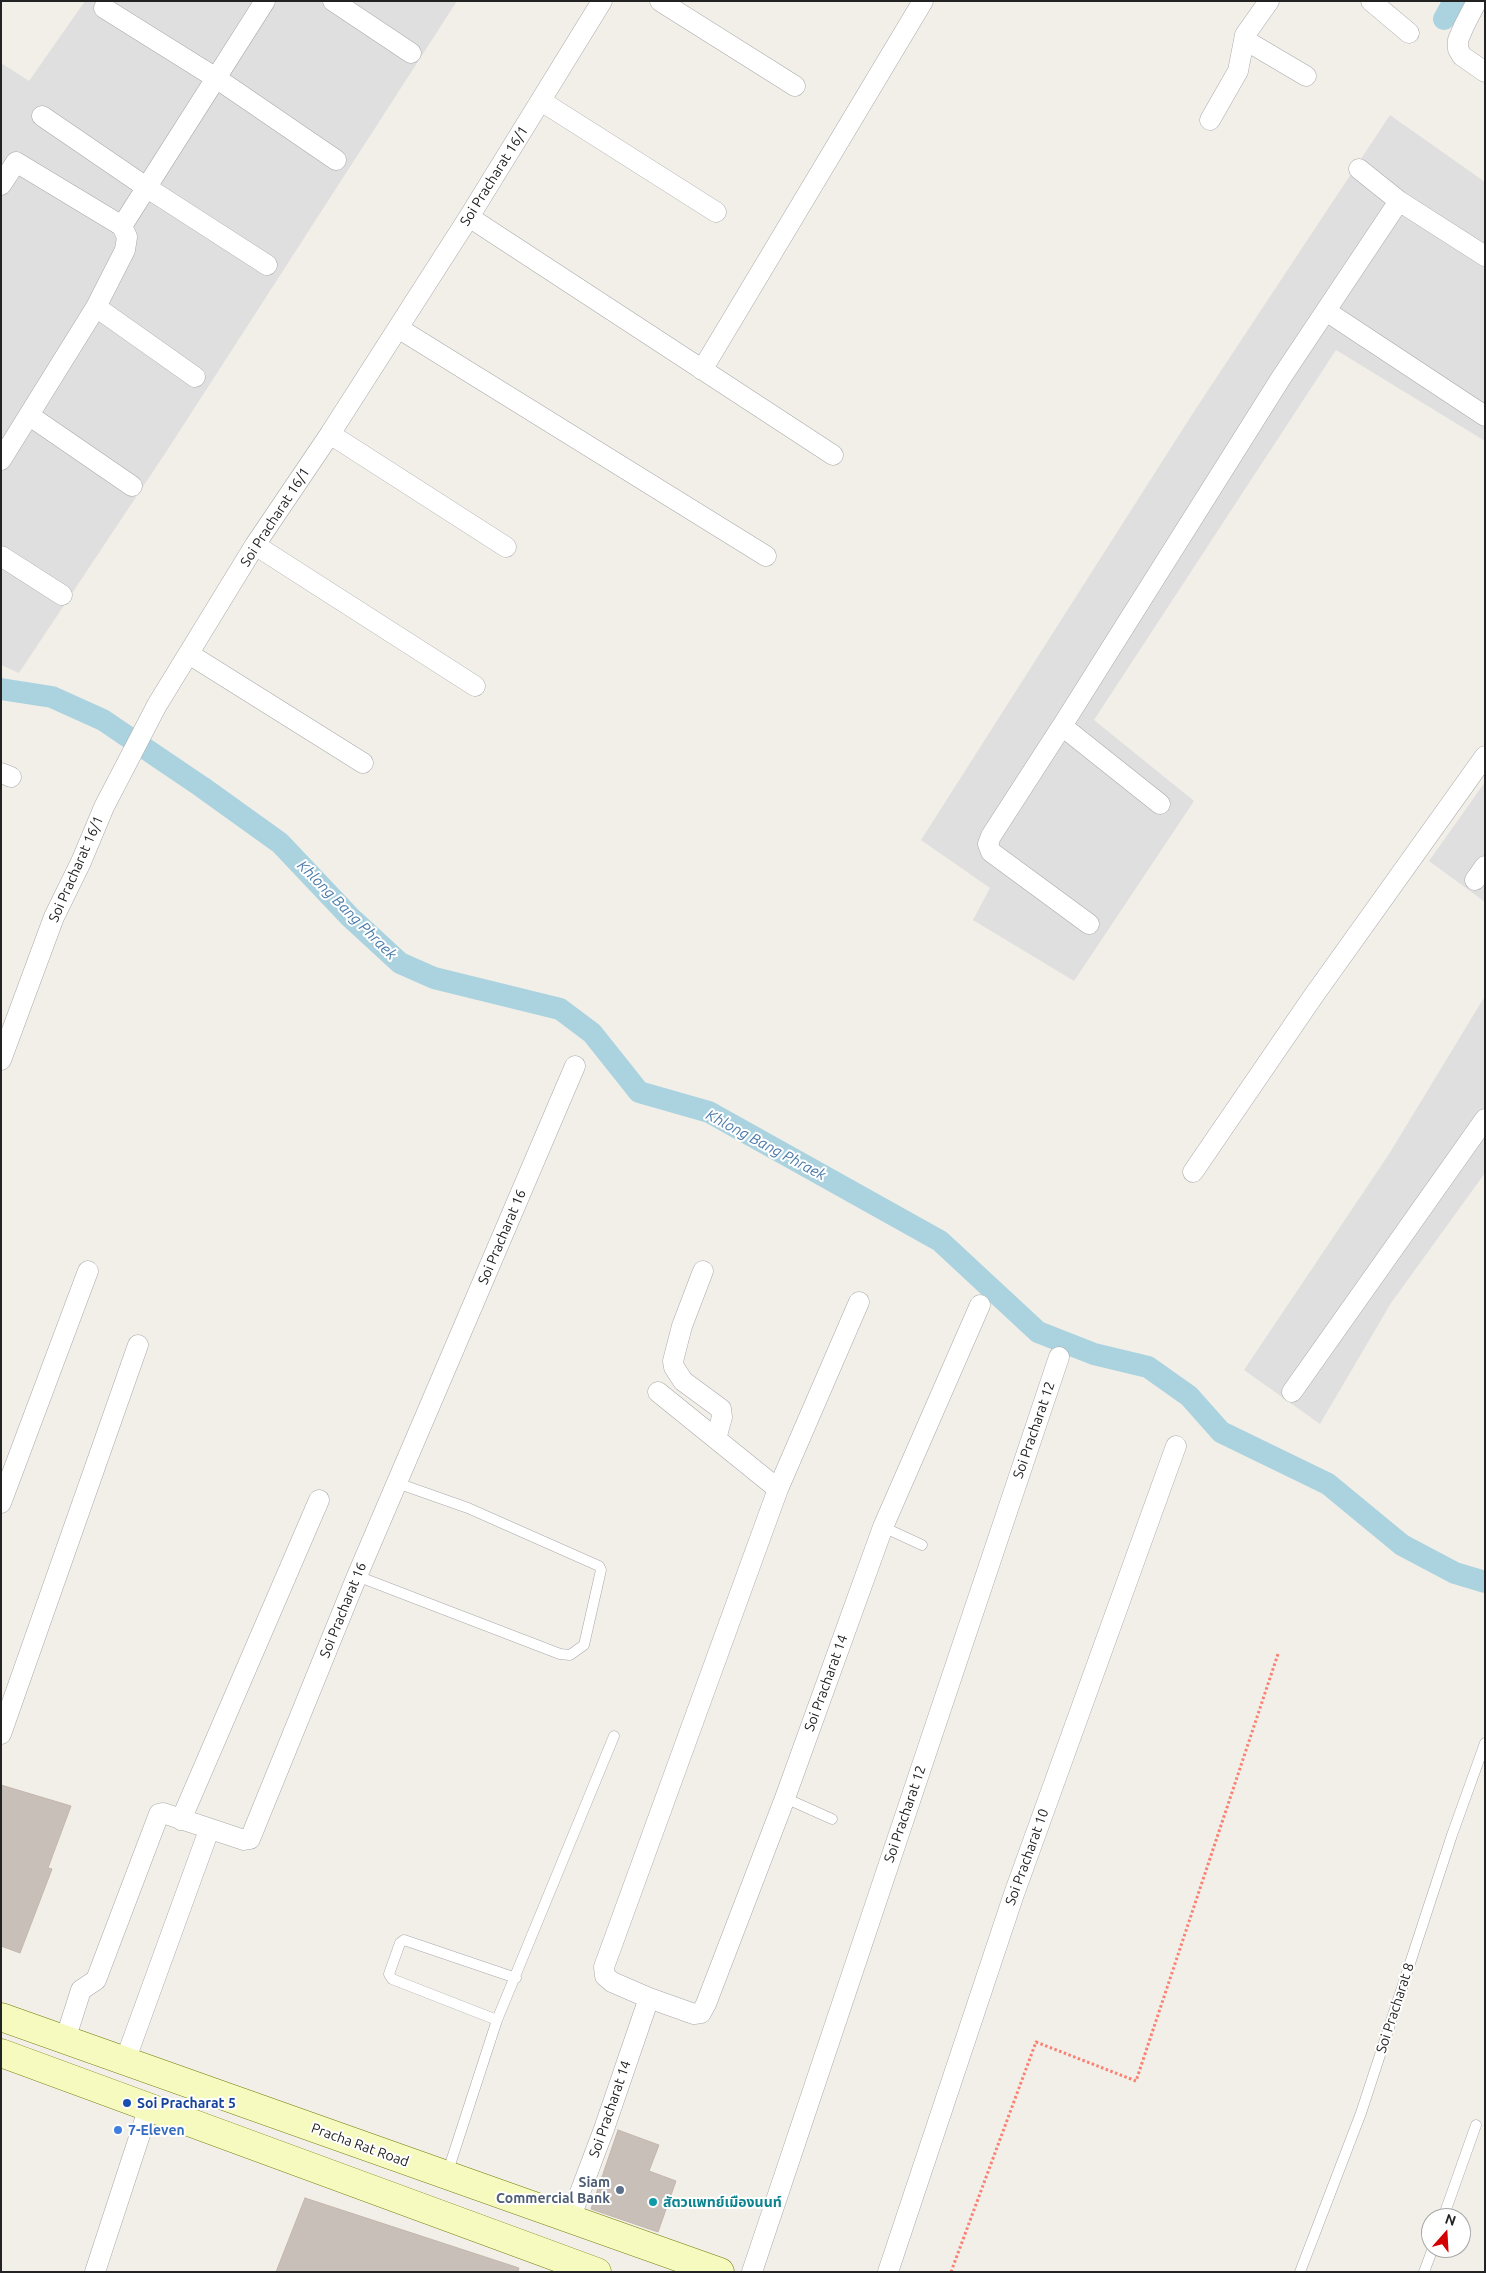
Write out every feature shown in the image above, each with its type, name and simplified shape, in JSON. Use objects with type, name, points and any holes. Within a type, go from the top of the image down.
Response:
[{"type":"main road","name":"Pracha Rat Road","points":[[1,2017],[720,2272]]},
{"type":"main road","points":[[1,2053],[149,2108],[553,2265],[597,2272]]},
{"type":"street","points":[[122,226],[265,1]]},
{"type":"street","points":[[333,1],[411,53]]},
{"type":"street","name":"Soi Pracharat 16/1","points":[[1,1060],[54,916],[81,862],[104,807],[157,705],[255,545],[330,434],[469,217],[602,1]]},
{"type":"street","points":[[660,1],[795,86]]},
{"type":"street","points":[[702,370],[923,1]]},
{"type":"street","points":[[1210,120],[1234,81],[1238,71],[1244,40],[1252,23],[1269,1]]},
{"type":"street","points":[[1371,1],[1410,33]]},
{"type":"street","points":[[1477,1],[1458,40],[1458,49],[1462,56],[1484,72]]},
{"type":"street","points":[[104,8],[216,78],[336,160]]},
{"type":"street","points":[[1244,40],[1306,76]]},
{"type":"street","points":[[541,100],[716,212]]},
{"type":"street","points":[[42,116],[146,187],[267,265]]},
{"type":"street","points":[[1,185],[9,157],[122,226],[127,237],[125,250],[96,307],[1,460]]},
{"type":"street","points":[[1359,169],[1399,202],[1485,256]]},
{"type":"street","points":[[1089,924],[991,852],[988,844],[990,836],[1062,726],[1281,378],[1399,202]]},
{"type":"street","points":[[469,217],[833,454]]},
{"type":"street","points":[[96,307],[195,377]]},
{"type":"street","points":[[1326,311],[1485,416]]},
{"type":"street","points":[[398,328],[766,556]]},
{"type":"street","points":[[30,416],[132,486]]},
{"type":"street","points":[[330,434],[506,547]]},
{"type":"street","points":[[255,545],[475,686]]},
{"type":"street","points":[[1,556],[62,595]]},
{"type":"street","points":[[189,654],[363,763]]},
{"type":"street","points":[[1062,726],[1160,804]]},
{"type":"street","points":[[1193,1172],[1312,998],[1485,756]]},
{"type":"street","name":"Soi Pracharat 16","points":[[65,2040],[81,1990],[96,1980],[157,1816],[162,1813],[244,1840],[250,1838],[396,1483],[575,1066]]},
{"type":"street","points":[[1292,1392],[1485,1119]]},
{"type":"street","points":[[1,1503],[88,1271]]},
{"type":"street","points":[[703,1271],[682,1326],[673,1361],[674,1367],[683,1381],[721,1409],[722,1416],[716,1440]]},
{"type":"street","points":[[658,1392],[778,1489],[859,1302]]},
{"type":"street","name":"Soi Pracharat 14","points":[[778,1489],[604,1967],[605,1976],[612,1982],[694,2014],[701,2013],[785,1798],[883,1527],[980,1305]]},
{"type":"street","points":[[1,1734],[138,1345]]},
{"type":"street","name":"Soi Pracharat 12","points":[[752,2272],[1059,1357]]},
{"type":"street","name":"Soi Pracharat 10","points":[[888,2272],[1014,1894],[1176,1446]]},
{"type":"street","points":[[181,1820],[319,1500]]},
{"type":"street","points":[[125,2061],[209,1830]]},
{"type":"street","name":"Soi Pracharat 14","points":[[570,2219],[604,2129],[649,1998]]},
{"type":"street","points":[[95,2272],[149,2108]]},
{"type":"lane","points":[[357,1576],[560,1654],[570,1655],[584,1645],[601,1570],[598,1566],[468,1508],[396,1483]]},
{"type":"lane","points":[[883,1527],[922,1545]]},
{"type":"lane","points":[[446,2175],[497,2020],[516,1978],[614,1736]]},
{"type":"lane","name":"Soi Pracharat 8","points":[[1300,2272],[1361,2113],[1452,1835],[1485,1743]]},
{"type":"lane","points":[[785,1798],[832,1819]]},
{"type":"lane","points":[[497,2020],[392,1980],[389,1974],[400,1943],[404,1940],[516,1978]]},
{"type":"lane","points":[[1447,2208],[1476,2125]]},
{"type":"lane","points":[[1424,2272],[1429,2258]]},
{"type":"path","points":[[951,2272],[1036,2042],[1136,2081],[1278,1654]]},
{"type":"shaded area","points":[[85,1],[457,1],[168,449],[19,673],[1,665],[1,63],[29,81]]},
{"type":"shaded area","points":[[1390,115],[1485,182],[1485,441],[1336,350],[1094,720],[1194,801],[1074,981],[973,920],[990,888],[921,840],[1193,413]]},
{"type":"shaded area","points":[[1485,782],[1485,902],[1429,861]]},
{"type":"shaded area","points":[[1485,996],[1485,1173],[1391,1303],[1320,1424],[1244,1370],[1389,1154]]},
{"type":"building","points":[[1,1785],[71,1806],[48,1868],[52,1869],[20,1953],[1,1946]]},
{"type":"building","name":"Siam Commercial Bank","points":[[618,2130],[659,2145],[649,2171],[676,2181],[658,2232],[591,2209]]},
{"type":"building","points":[[305,2198],[519,2268],[518,2272],[276,2272]]},
{"type":"waterway","points":[[1444,19],[1454,1]]},
{"type":"waterway","name":"Khlong Bang Phraek","points":[[1,689],[52,697],[103,720],[202,787],[280,843],[350,917],[400,963],[434,978],[560,1009],[592,1033],[639,1092],[709,1112],[940,1241],[1038,1332],[1094,1354],[1148,1367],[1189,1396],[1221,1432],[1328,1484],[1402,1545],[1455,1573],[1485,1582]]},
{"type":"place","name":"Soi Pracharat 5","points":[[127,2103]]},
{"type":"place","name":"7-Eleven","points":[[118,2130]]},
{"type":"place","name":"Siam Commercial Bank","points":[[620,2190]]},
{"type":"place","name":"สัตวแพทย์เมืองนนท์","points":[[653,2202]]}]
